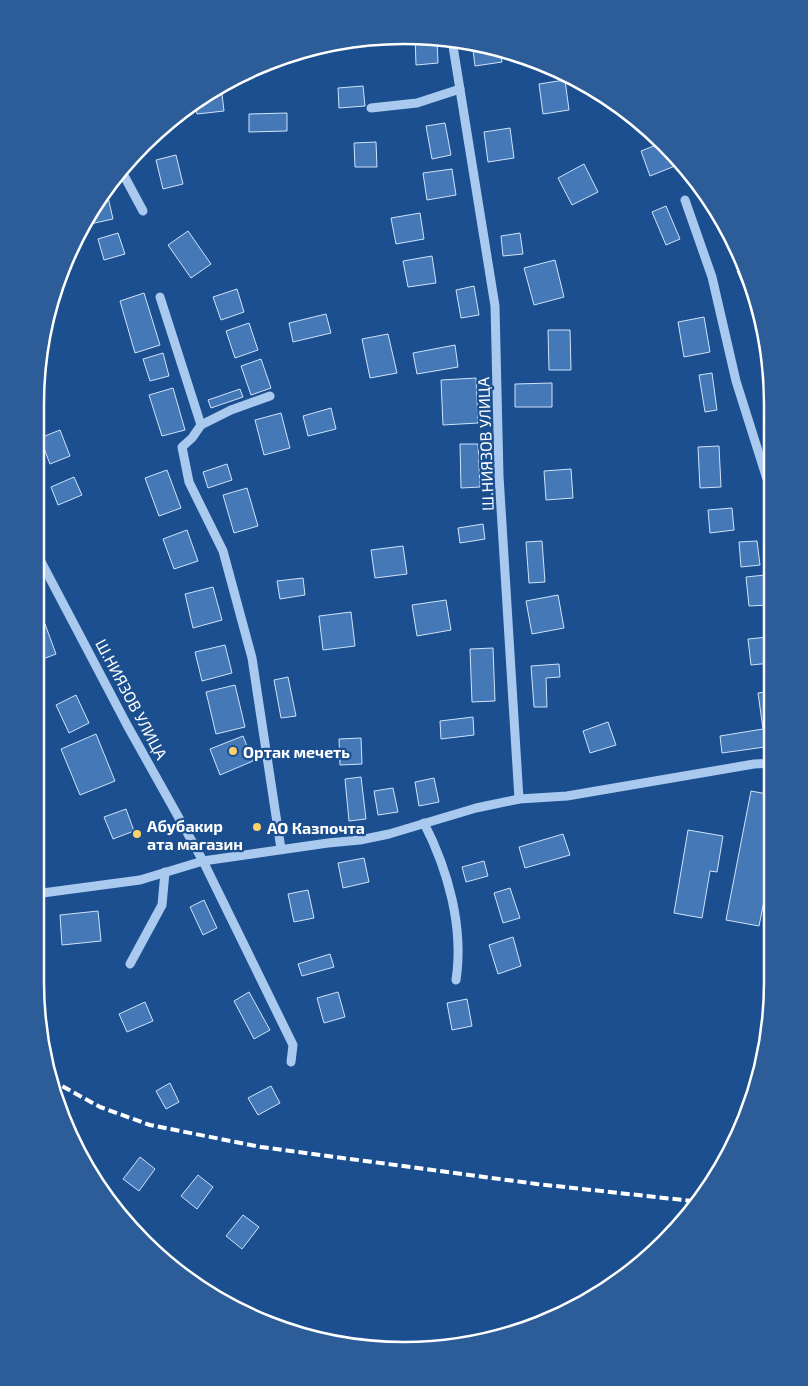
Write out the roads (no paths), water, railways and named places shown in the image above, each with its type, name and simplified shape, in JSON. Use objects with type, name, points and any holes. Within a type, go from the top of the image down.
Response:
[{"type":"street","name":"Ш.НИЯЗОВ УЛИЦА","points":[[453,47],[495,306],[499,476],[519,799]]},
{"type":"street","points":[[371,108],[417,102],[460,89]]},
{"type":"street","points":[[125,177],[143,211]]},
{"type":"street","points":[[685,200],[712,277],[736,381],[764,467]]},
{"type":"street","points":[[160,298],[201,425]]},
{"type":"street","points":[[270,396],[231,410],[201,425],[192,438],[182,447],[189,482],[223,551],[252,658],[270,765],[280,849]]},
{"type":"street","name":"Ш.НИЯЗОВ УЛИЦА","points":[[44,567],[127,725],[202,860],[292,1046],[291,1062]]},
{"type":"street","points":[[44,893],[140,880],[202,860],[360,840],[476,808],[519,799],[577,795],[764,763]]},
{"type":"street","points":[[424,823],[444,872],[455,915],[460,956],[456,980]]},
{"type":"street","points":[[130,964],[162,905],[165,872]]},
{"type":"railway","points":[[59,1084],[100,1107],[150,1125],[261,1147],[537,1184],[690,1201]]},
{"type":"place","name":"Ортак мечеть","points":[[233,751]]},
{"type":"place","name":"АО Казпочта","points":[[257,827]]},
{"type":"place","name":"Абубакир ата магазин","points":[[137,834]]}]
